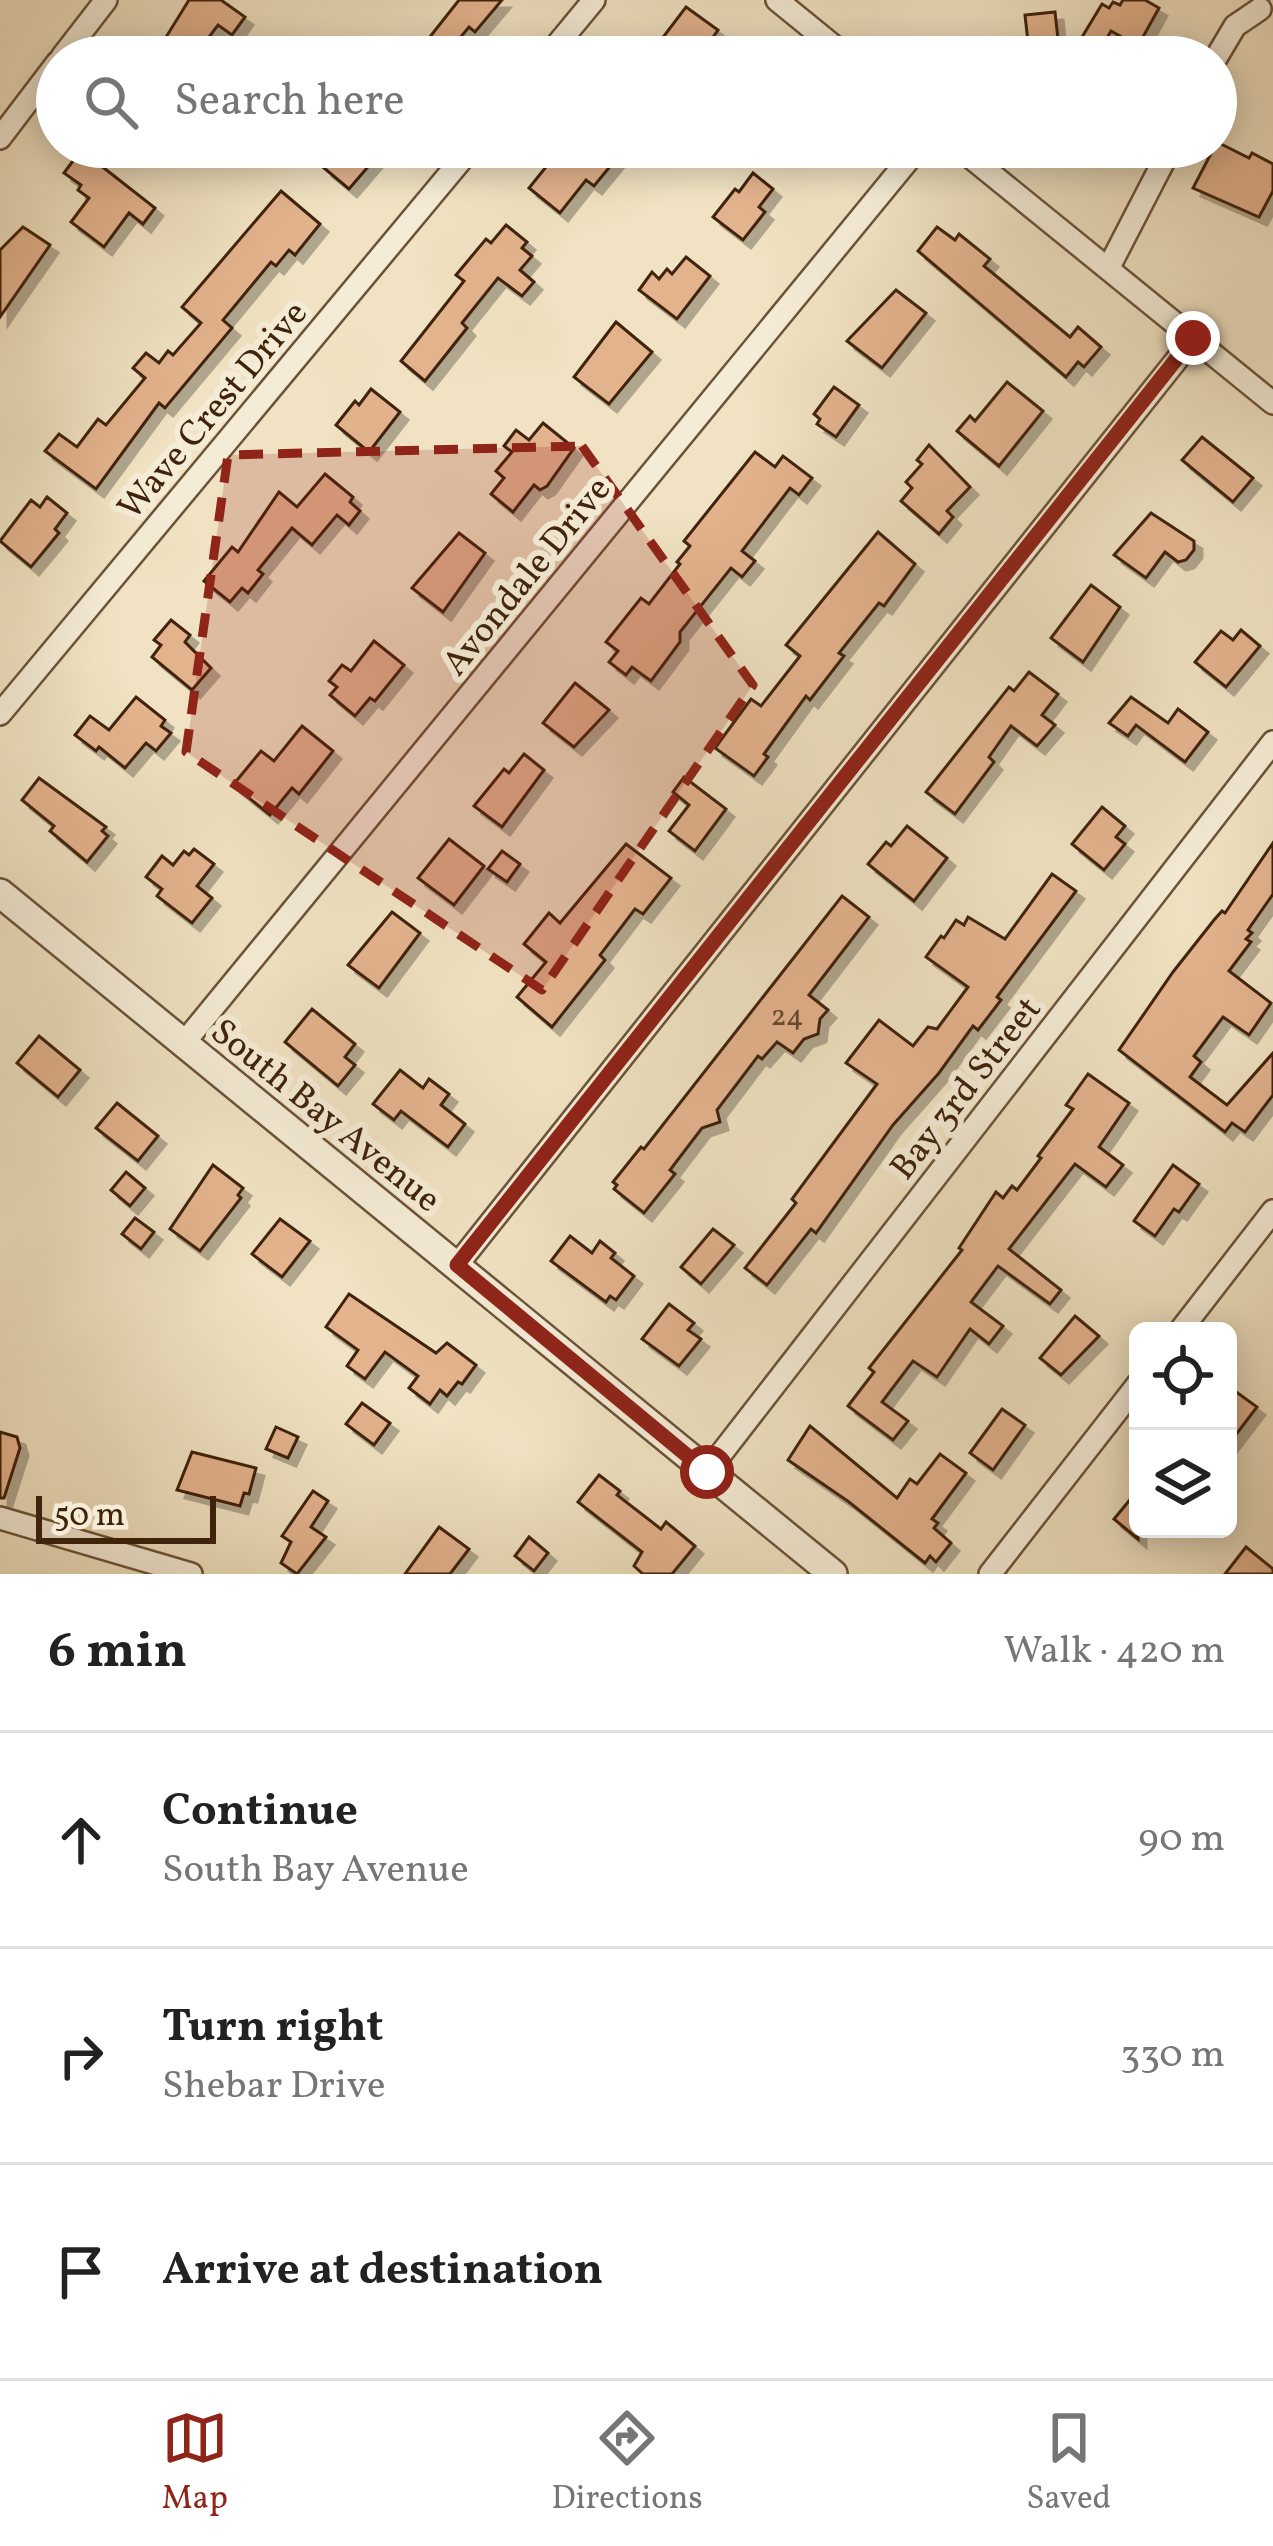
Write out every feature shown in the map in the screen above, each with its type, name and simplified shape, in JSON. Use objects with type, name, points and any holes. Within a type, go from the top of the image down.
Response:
[{"type":"street","points":[[78,36],[106,0]]},
{"type":"street","points":[[564,36],[594,0]]},
{"type":"street","points":[[777,0],[821,36]]},
{"type":"street","points":[[1229,36],[1235,26],[1260,9]]},
{"type":"street","points":[[0,138],[36,91]]},
{"type":"street","name":"Wave Crest Drive","points":[[0,714],[455,168]]},
{"type":"street","name":"Avondale Drive","points":[[183,1044],[902,168]]},
{"type":"street","points":[[984,168],[1273,403]]},
{"type":"street","points":[[1109,267],[1160,168]]},
{"type":"street","points":[[457,1265],[1193,338]]},
{"type":"street","name":"Bay 3rd Street","points":[[707,1472],[1273,742]]},
{"type":"street","name":"South Bay Avenue","points":[[0,893],[833,1574]]},
{"type":"street","points":[[1187,1322],[1273,1211]]},
{"type":"street","points":[[990,1574],[1129,1396]]},
{"type":"street","points":[[0,1518],[191,1574]]},
{"type":"highlighted area","points":[[582,446],[753,685],[542,990],[186,752],[228,455]]},
{"type":"building","points":[[189,0],[221,0],[245,17],[232,35],[218,25],[210,36],[167,36]]},
{"type":"building","points":[[459,0],[502,0],[475,32],[469,27],[462,36],[431,36]]},
{"type":"building","points":[[1123,0],[1145,0],[1159,8],[1144,36],[1111,31],[1108,36],[1083,36],[1102,4],[1109,8],[1113,2],[1120,5]]},
{"type":"building","points":[[686,7],[718,30],[714,36],[664,36]]},
{"type":"building","points":[[1055,12],[1058,36],[1027,36],[1025,15]]},
{"type":"building","points":[[1237,152],[1249,158],[1252,153],[1273,164],[1273,191],[1259,217],[1193,188],[1203,168],[1237,168]]},
{"type":"building","points":[[68,168],[104,168],[155,208],[143,224],[129,213],[104,247],[71,222],[89,198],[64,173]]},
{"type":"building","points":[[324,168],[367,168],[349,189]]},
{"type":"building","points":[[545,168],[609,168],[594,186],[586,180],[560,213],[529,188]]},
{"type":"building","points":[[753,173],[773,189],[759,207],[765,212],[743,240],[713,217]]},
{"type":"building","points":[[281,191],[320,224],[295,255],[289,250],[276,266],[271,262],[223,320],[232,328],[165,408],[159,403],[96,489],[45,451],[59,434],[77,447],[98,419],[106,425],[145,378],[133,368],[146,353],[159,363],[168,351],[173,355],[201,323],[182,307]]},
{"type":"building","points":[[506,225],[527,242],[522,248],[532,256],[520,270],[534,282],[522,296],[498,278],[462,323],[467,328],[425,381],[401,361],[464,281],[456,275],[486,239],[491,243]]},
{"type":"building","points":[[23,227],[50,245],[0,317],[0,250]]},
{"type":"building","points":[[937,227],[955,240],[959,234],[990,259],[984,266],[1070,337],[1078,327],[1101,347],[1084,367],[1078,362],[1066,377],[918,251]]},
{"type":"building","points":[[686,257],[710,276],[677,319],[639,290],[652,272],[659,279],[667,269],[672,274]]},
{"type":"building","points":[[896,290],[926,313],[882,368],[847,341]]},
{"type":"building","points":[[616,322],[652,352],[609,404],[574,377]]},
{"type":"building","points":[[1007,382],[1043,411],[999,466],[957,431],[970,416],[975,421]]},
{"type":"building","points":[[834,387],[859,405],[836,437],[817,424],[820,419],[814,414]]},
{"type":"building","points":[[371,389],[400,412],[369,452],[336,425]]},
{"type":"building","points":[[543,423],[574,448],[547,486],[540,490],[534,485],[513,512],[491,494],[504,478],[496,471],[512,452],[504,446],[516,430],[529,440]]},
{"type":"building","points":[[1202,437],[1253,478],[1233,502],[1182,460]]},
{"type":"building","points":[[929,445],[970,487],[947,511],[953,517],[939,534],[901,501],[912,488],[906,482],[922,464],[917,460]]},
{"type":"building","points":[[755,452],[775,467],[783,456],[812,478],[799,495],[790,488],[742,551],[755,561],[742,577],[731,568],[680,632],[680,642],[651,681],[632,667],[626,675],[609,662],[618,651],[606,642],[641,598],[649,604],[690,546],[684,541]]},
{"type":"building","points":[[325,474],[353,497],[350,502],[360,511],[349,525],[337,515],[312,545],[292,528],[258,570],[263,574],[248,593],[242,588],[230,602],[204,581],[232,547],[238,552],[279,492],[297,507]]},
{"type":"building","points":[[47,497],[67,513],[55,529],[59,533],[31,567],[0,541],[31,500],[40,507]]},
{"type":"building","points":[[1151,513],[1194,541],[1194,550],[1178,562],[1165,552],[1146,578],[1114,555]]},
{"type":"building","points":[[878,532],[915,564],[884,606],[879,603],[839,653],[844,656],[810,700],[806,696],[764,754],[768,757],[754,776],[715,748],[751,699],[761,706],[800,656],[786,645]]},
{"type":"building","points":[[459,533],[485,553],[443,612],[412,588]]},
{"type":"building","points":[[1091,585],[1120,607],[1083,662],[1051,638]]},
{"type":"building","points":[[171,620],[190,635],[185,642],[211,668],[192,690],[152,657],[161,645],[154,640]]},
{"type":"building","points":[[1241,630],[1260,646],[1226,687],[1195,662],[1221,631],[1233,640]]},
{"type":"building","points":[[374,641],[404,665],[375,701],[370,698],[355,716],[330,695],[337,687],[329,681],[342,665],[351,671]]},
{"type":"building","points":[[1029,672],[1058,694],[1042,715],[1055,725],[1037,746],[1011,726],[989,757],[994,762],[955,814],[926,792],[1009,687],[1014,691]]},
{"type":"building","points":[[575,683],[609,710],[574,747],[543,723]]},
{"type":"building","points":[[136,697],[165,720],[161,726],[171,733],[156,751],[146,743],[125,768],[75,735],[90,716],[109,730]]},
{"type":"building","points":[[1131,697],[1168,723],[1178,709],[1208,732],[1185,762],[1136,725],[1128,736],[1109,723]]},
{"type":"building","points":[[302,726],[333,751],[299,794],[292,788],[270,815],[233,785],[261,751],[274,761]]},
{"type":"building","points":[[524,754],[544,770],[502,827],[474,806],[504,769],[509,773]]},
{"type":"building","points":[[684,777],[726,809],[695,851],[669,831],[689,805],[673,792]]},
{"type":"building","points":[[39,778],[106,827],[102,831],[108,836],[87,862],[22,800]]},
{"type":"building","points":[[1102,807],[1125,826],[1116,837],[1125,844],[1104,870],[1072,844]]},
{"type":"building","points":[[907,826],[947,858],[914,901],[868,864]]},
{"type":"building","points":[[449,839],[484,866],[454,905],[418,878]]},
{"type":"building","points":[[1273,843],[1273,894],[1248,930],[1252,933],[1246,939],[1251,942],[1229,971],[1271,1003],[1249,1035],[1223,1017],[1194,1056],[1201,1062],[1190,1077],[1227,1105],[1273,1053],[1273,1095],[1245,1132],[1232,1123],[1225,1132],[1119,1050]]},
{"type":"building","points":[[626,844],[671,878],[643,914],[635,909],[600,955],[605,960],[552,1027],[517,997],[546,962],[524,944],[549,913],[560,923]]},
{"type":"building","points":[[194,849],[214,864],[197,886],[212,898],[192,923],[157,896],[162,889],[146,877],[162,856],[173,865],[184,851],[189,855]]},
{"type":"building","points":[[502,851],[520,864],[507,882],[488,869]]},
{"type":"building","points":[[1052,874],[1076,891],[997,997],[1001,1000],[978,1030],[973,1026],[893,1125],[816,1233],[811,1229],[767,1285],[745,1268],[877,1084],[846,1063],[879,1020],[913,1046],[928,1027],[937,1029],[968,987],[926,957],[941,936],[956,920],[964,925],[968,917],[1005,939]]},
{"type":"building","points":[[842,896],[869,917],[809,995],[828,1010],[820,1019],[818,1034],[804,1039],[793,1053],[777,1042],[762,1059],[758,1056],[717,1110],[720,1122],[702,1128],[670,1170],[675,1174],[644,1213],[614,1189],[613,1182]]},
{"type":"building","points":[[392,912],[420,933],[379,988],[348,965]]},
{"type":"building","points":[[312,1009],[355,1044],[345,1057],[355,1065],[338,1086],[285,1042]]},
{"type":"building","points":[[39,1036],[80,1070],[58,1097],[17,1063]]},
{"type":"building","points":[[400,1070],[423,1088],[429,1079],[449,1094],[441,1105],[465,1124],[448,1147],[401,1111],[394,1120],[373,1104]]},
{"type":"building","points":[[1088,1074],[1129,1103],[1099,1147],[1123,1165],[1106,1187],[1075,1164],[1009,1249],[1061,1290],[1050,1304],[998,1266],[971,1302],[1003,1326],[989,1344],[970,1329],[937,1377],[913,1361],[882,1402],[908,1421],[893,1440],[848,1406],[874,1372],[869,1368],[962,1250],[996,1192],[1003,1198],[1012,1186],[1017,1190],[1041,1158],[1038,1156],[1073,1109],[1066,1105]]},
{"type":"building","points":[[117,1103],[158,1136],[138,1161],[96,1128]]},
{"type":"building","points":[[213,1165],[243,1188],[241,1198],[200,1251],[170,1229]]},
{"type":"building","points":[[1173,1165],[1199,1184],[1155,1236],[1134,1221]]},
{"type":"building","points":[[126,1172],[145,1188],[130,1206],[111,1190]]},
{"type":"building","points":[[135,1218],[154,1232],[141,1249],[122,1234]]},
{"type":"building","points":[[280,1219],[310,1241],[282,1277],[252,1254]]},
{"type":"building","points":[[713,1229],[734,1245],[701,1284],[681,1267]]},
{"type":"building","points":[[570,1236],[592,1253],[600,1241],[615,1253],[611,1258],[634,1276],[616,1300],[610,1296],[606,1302],[551,1261]]},
{"type":"building","points":[[349,1294],[436,1353],[447,1343],[476,1365],[462,1384],[458,1382],[447,1396],[440,1390],[430,1404],[409,1388],[418,1376],[385,1352],[365,1379],[347,1366],[358,1350],[326,1327]]},
{"type":"building","points":[[669,1304],[694,1323],[688,1330],[701,1339],[679,1366],[642,1339]]},
{"type":"building","points":[[1075,1316],[1099,1336],[1061,1375],[1040,1358]]},
{"type":"building","points":[[1237,1393],[1257,1407],[1237,1433]]},
{"type":"building","points":[[362,1403],[390,1423],[374,1445],[346,1424]]},
{"type":"building","points":[[1002,1409],[1025,1425],[993,1470],[970,1453]]},
{"type":"building","points":[[810,1426],[897,1498],[910,1479],[917,1484],[940,1454],[966,1473],[932,1519],[938,1523],[934,1528],[951,1543],[936,1562],[930,1556],[925,1563],[788,1460]]},
{"type":"building","points":[[276,1427],[298,1437],[288,1458],[266,1449]]},
{"type":"building","points":[[0,1432],[17,1437],[20,1448],[4,1498],[0,1498]]},
{"type":"building","points":[[192,1452],[256,1468],[249,1494],[244,1493],[240,1506],[177,1490]]},
{"type":"building","points":[[599,1475],[661,1529],[666,1522],[695,1546],[672,1574],[643,1574],[634,1566],[642,1552],[578,1502]]},
{"type":"building","points":[[313,1491],[328,1501],[311,1527],[326,1537],[297,1574],[281,1563],[291,1542],[282,1536]]},
{"type":"building","points":[[1129,1501],[1129,1532],[1114,1519]]},
{"type":"building","points":[[439,1527],[469,1549],[450,1574],[405,1574]]},
{"type":"building","points":[[529,1537],[548,1553],[534,1571],[515,1556]]},
{"type":"building","points":[[1246,1547],[1273,1569],[1273,1574],[1225,1574]]},
{"type":"route","points":[[707,1472],[457,1265],[1193,338]]}]
